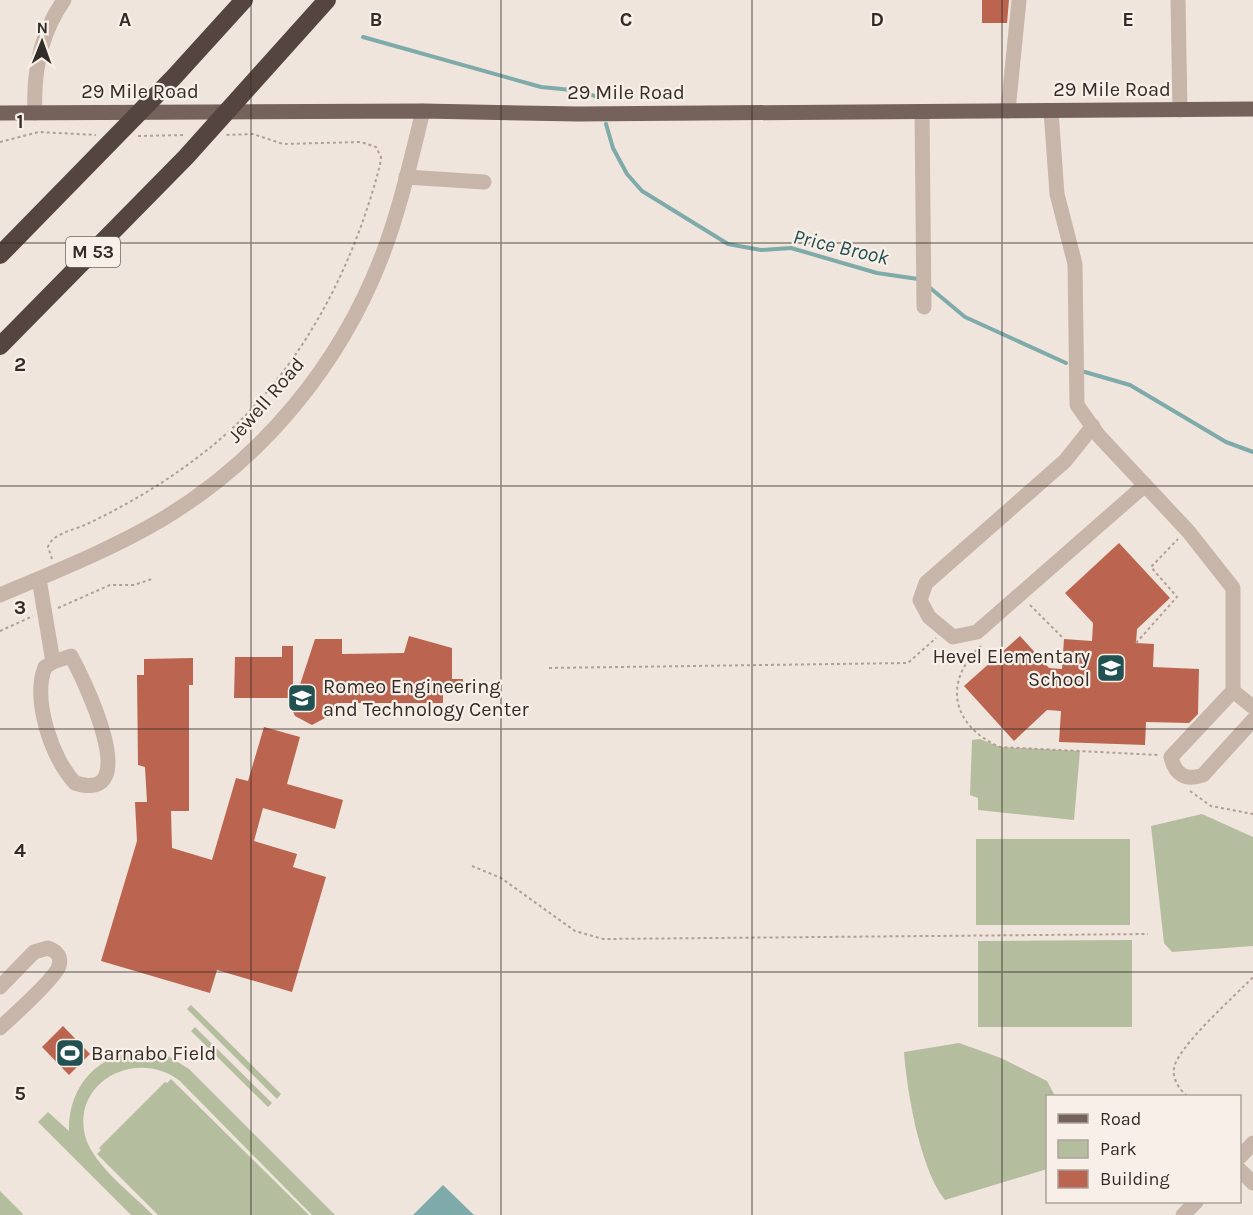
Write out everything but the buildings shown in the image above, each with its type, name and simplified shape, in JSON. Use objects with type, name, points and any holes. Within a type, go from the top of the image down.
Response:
[{"type":"highway","points":[[0,255],[102,141],[174,77],[244,0]]},
{"type":"highway","name":"M 53","points":[[0,346],[186,158],[273,64],[327,0]]},
{"type":"main road","name":"29 Mile Road","points":[[0,113],[423,111],[578,114],[1253,109]]},
{"type":"street","points":[[35,113],[36,64],[44,37],[64,0]]},
{"type":"street","points":[[1008,111],[1019,0]]},
{"type":"street","points":[[1178,0],[1180,110]]},
{"type":"street","name":"Jewell Road","points":[[0,595],[39,579],[162,519],[224,476],[276,427],[323,368],[358,309],[382,256],[423,111]]},
{"type":"street","points":[[922,111],[926,284],[924,307]]},
{"type":"street","points":[[1051,111],[1057,194],[1075,264],[1074,340],[1077,405],[1093,426],[1188,531],[1233,588],[1233,691],[1171,757],[1173,768],[1182,776],[1192,779],[1203,775],[1253,720]]},
{"type":"street","points":[[406,177],[484,182]]},
{"type":"street","points":[[1093,426],[1065,461],[926,583],[920,600],[929,617],[953,637],[977,633],[1145,485]]},
{"type":"street","points":[[39,579],[53,662]]},
{"type":"street","points":[[71,656],[89,689],[104,728],[108,761],[106,772],[101,780],[93,785],[75,783],[60,763],[52,745],[46,725],[41,687],[45,667],[53,662],[71,656]]},
{"type":"street","points":[[1233,691],[1253,707]]},
{"type":"street","points":[[0,987],[34,952],[48,948],[56,951],[60,958],[57,972],[0,1028]]},
{"type":"street","points":[[1241,1155],[1253,1143]]},
{"type":"street","points":[[1241,1172],[1253,1183]]},
{"type":"street","points":[[1184,1215],[1196,1203]]},
{"type":"path","points":[[0,142],[39,132],[102,141]]},
{"type":"path","points":[[130,136],[162,136]]},
{"type":"path","points":[[52,560],[48,547],[52,539],[137,498],[215,444],[292,361],[327,305],[368,203],[380,165],[380,151],[370,143],[361,142],[330,145],[284,144],[266,140]]},
{"type":"path","points":[[1136,643],[1177,597],[1151,567],[1178,539]]},
{"type":"path","points":[[0,631],[25,618],[70,604],[110,585],[134,585],[152,579]]},
{"type":"path","points":[[1028,603],[1064,639]]},
{"type":"path","points":[[549,668],[908,663],[944,630]]},
{"type":"path","points":[[987,640],[962,667],[956,687],[958,707],[980,739],[1000,747],[1159,755],[1160,762]]},
{"type":"path","points":[[1186,786],[1193,795],[1211,806],[1253,814]]},
{"type":"path","points":[[472,866],[501,878],[575,931],[603,939],[1148,934]]},
{"type":"path","points":[[1186,1095],[1178,1088],[1173,1070],[1180,1053],[1253,978]]},
{"type":"green space","points":[[980,739],[1000,747],[1080,751],[1074,820],[978,810],[978,798],[970,795],[972,740]]},
{"type":"green space","points":[[1202,814],[1253,837],[1253,946],[1172,952],[1164,943],[1151,826]]},
{"type":"green space","points":[[976,839],[1130,839],[1130,925],[976,925]]},
{"type":"green space","points":[[1132,940],[1132,1027],[978,1027],[978,941]]},
{"type":"green space","points":[[191,1005],[281,1094],[277,1099],[187,1009]]},
{"type":"green space","points":[[195,1027],[272,1103],[268,1107],[191,1031]]},
{"type":"green space","points":[[959,1043],[1001,1058],[1047,1081],[1054,1095],[1046,1095],[1046,1169],[945,1200],[928,1169],[916,1129],[904,1052]]},
{"type":"green space","points":[[143,1051],[168,1056],[189,1069],[335,1215],[312,1215],[180,1081],[163,1071],[144,1068],[126,1070],[110,1076],[97,1087],[87,1102],[83,1119],[86,1139],[97,1159],[115,1180],[153,1215],[131,1215],[38,1122],[48,1112],[69,1131],[74,1100],[80,1086],[89,1075],[112,1058]]},
{"type":"green space","points":[[171,1079],[309,1215],[158,1215],[97,1154],[101,1150],[99,1148],[165,1082]]},
{"type":"green space","points":[[0,1191],[23,1214],[22,1215],[0,1215]]},
{"type":"water","points":[[443,1185],[474,1215],[413,1215]]},
{"type":"waterway","name":"Price Brook","points":[[363,37],[541,87],[582,91],[597,97]]},
{"type":"waterway","name":"Price Brook","points":[[606,124],[613,148],[627,174],[642,191],[728,244],[761,250],[791,248],[877,273],[918,279]]},
{"type":"waterway","name":"Price Brook","points":[[929,287],[965,317],[1066,363]]},
{"type":"waterway","name":"Price Brook","points":[[1085,372],[1130,385],[1226,442],[1253,452]]},
{"type":"place","name":"Hevel Elementary School","points":[[1111,668]]},
{"type":"place","name":"Romeo Engineering and Technology Center","points":[[302,698]]},
{"type":"place","name":"Barnabo Field","points":[[70,1053]]}]
